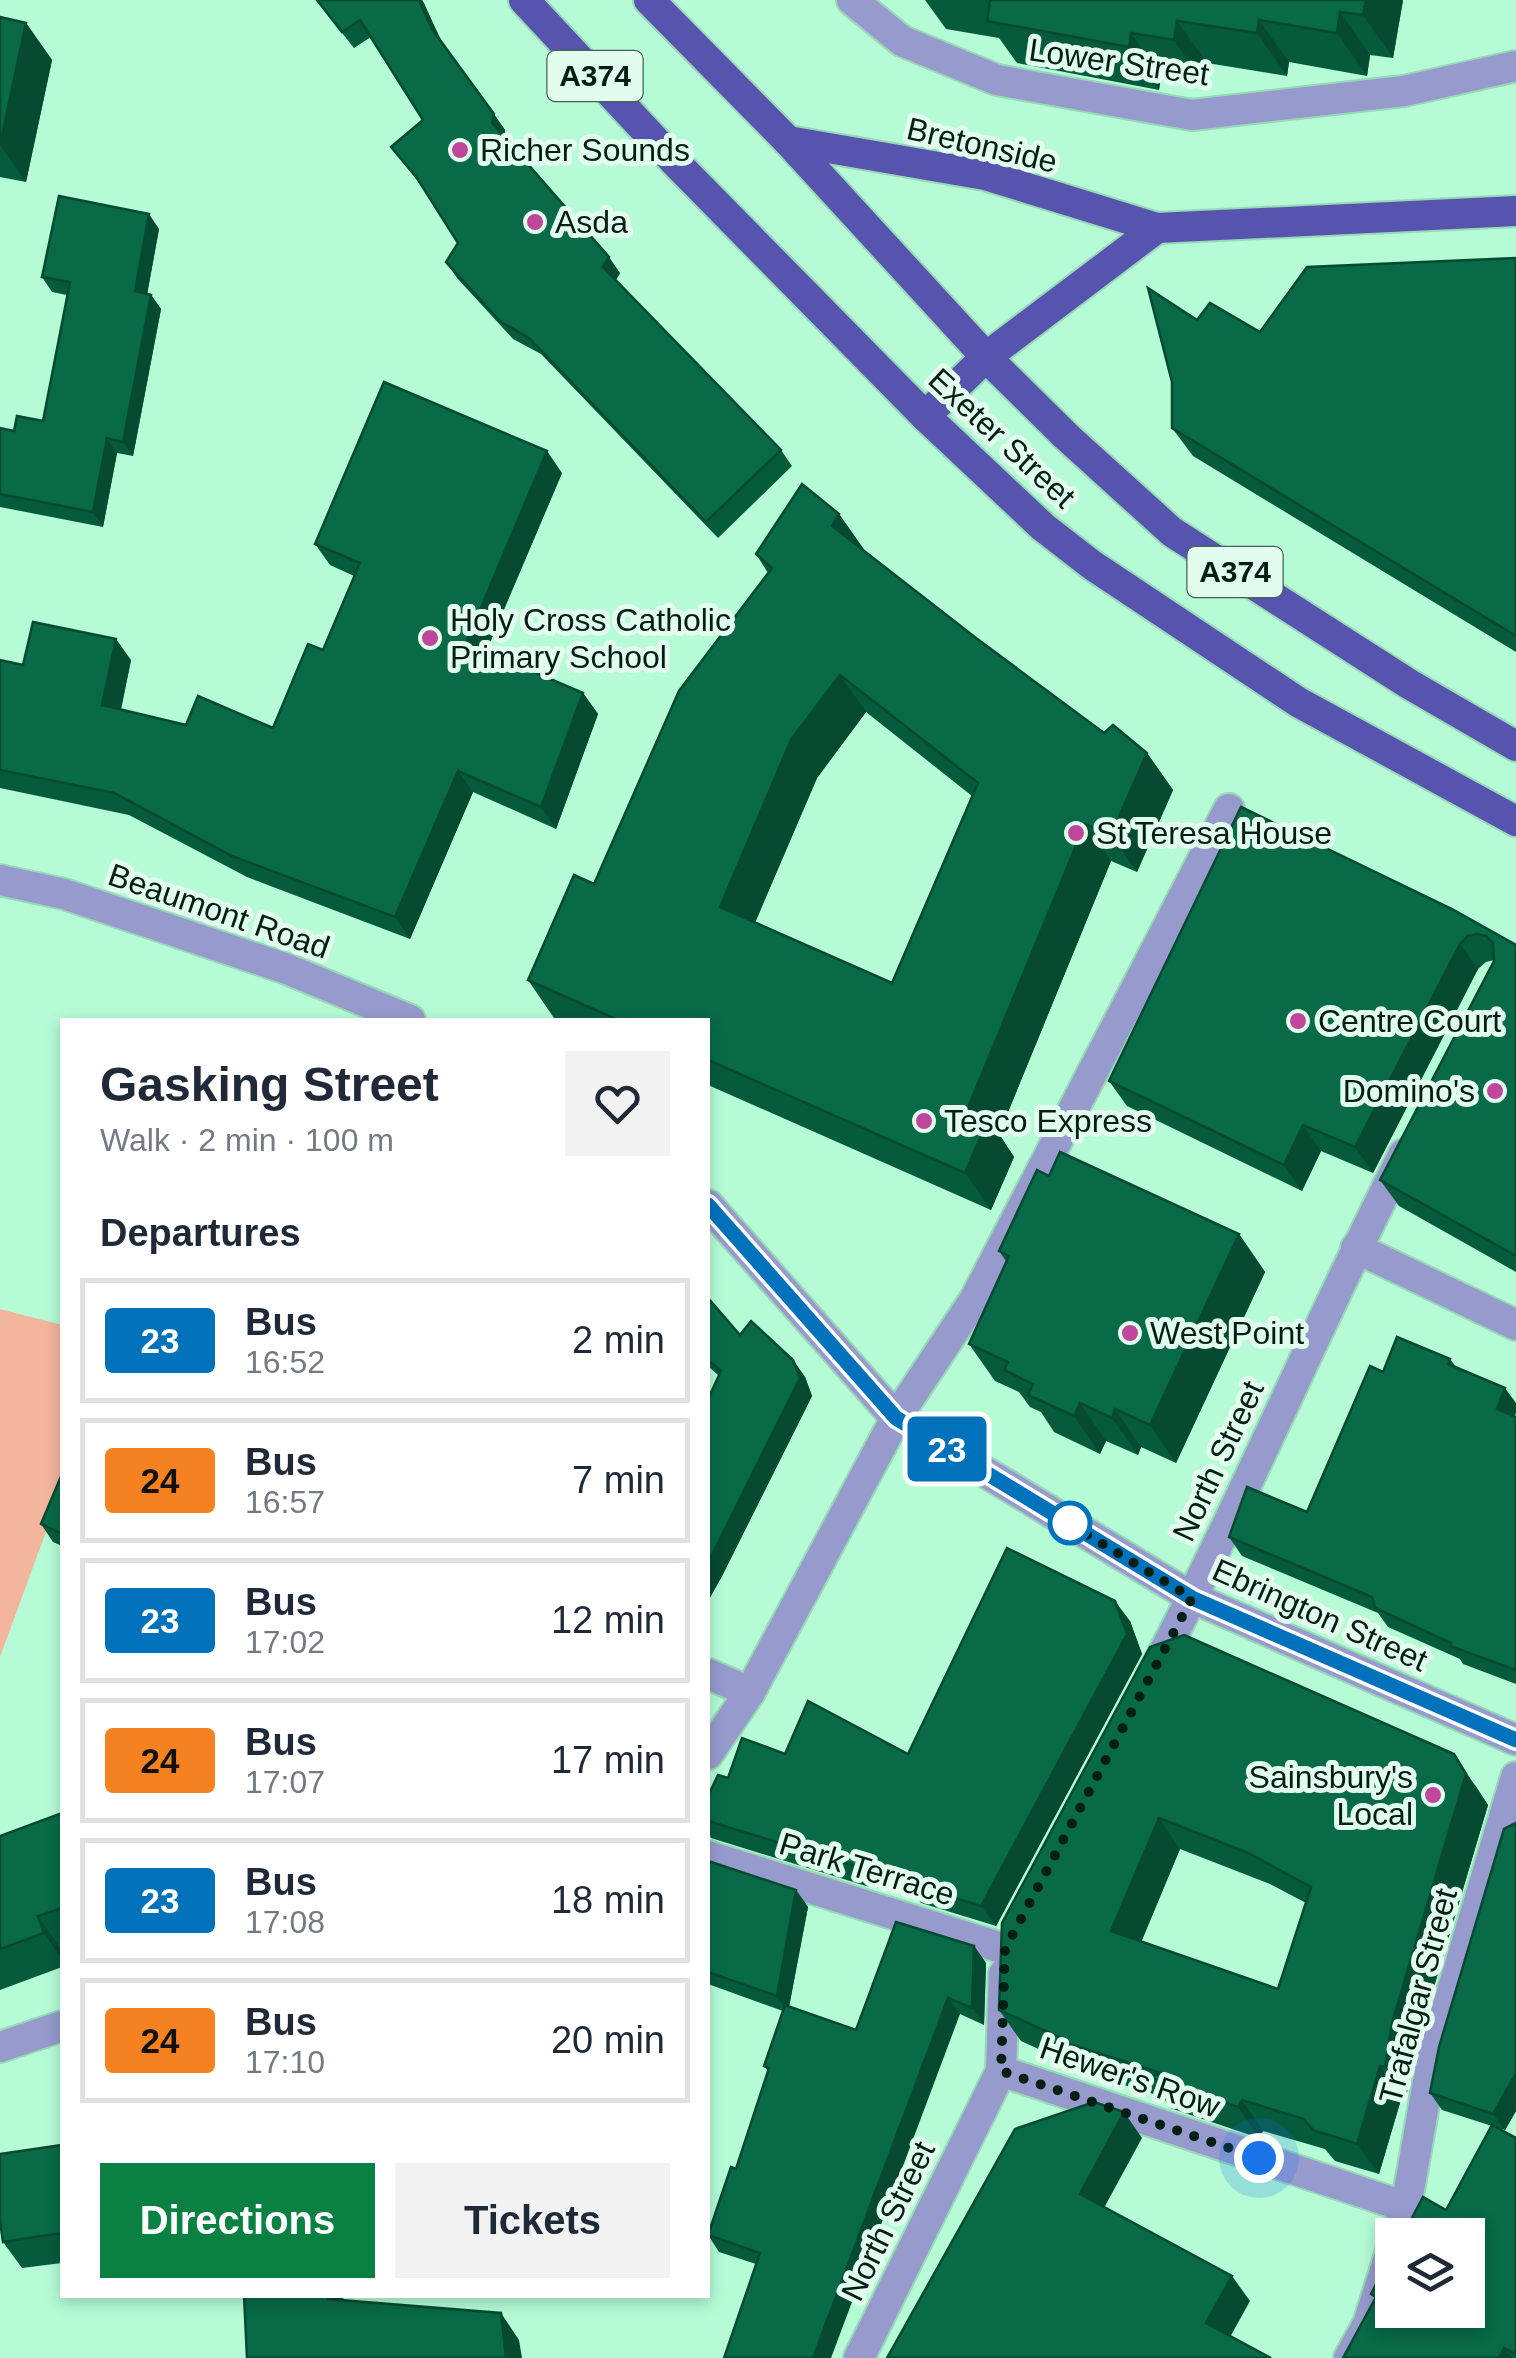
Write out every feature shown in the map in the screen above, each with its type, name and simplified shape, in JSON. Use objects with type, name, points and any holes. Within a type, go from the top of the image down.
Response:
[{"type":"main road","name":"Exeter Street","points":[[524,0],[676,163],[1029,516],[1092,565],[1298,702],[1516,821]]},
{"type":"main road","name":"Exeter Street","points":[[649,0],[788,142],[986,356],[1066,436],[1172,532],[1409,684],[1516,746]]},
{"type":"main road","name":"Bretonside","points":[[788,142],[986,176],[1157,228],[1516,212]]},
{"type":"main road","points":[[925,416],[986,356],[1157,228]]},
{"type":"street","name":"Lower Street","points":[[852,0],[902,41],[997,80],[1192,114],[1404,91],[1516,66]]},
{"type":"street","points":[[710,1751],[750,1692],[896,1418],[974,1299],[1229,809]]},
{"type":"street","name":"Beaumont Road","points":[[0,880],[64,894],[287,968],[405,1018]]},
{"type":"street","name":"North Street","points":[[1136,1704],[1192,1598],[1356,1248],[1420,1125]]},
{"type":"street","points":[[710,1207],[896,1418]]},
{"type":"street","points":[[1356,1248],[1516,1325]]},
{"type":"street","name":"Ebrington Street","points":[[896,1418],[1192,1598],[1516,1740]]},
{"type":"street","points":[[710,1675],[750,1692]]},
{"type":"street","name":"Trafalgar Street","points":[[1402,2218],[1432,2059],[1516,1777]]},
{"type":"street","name":"Park Terrace","points":[[710,1857],[1010,1940]]},
{"type":"street","name":"North Street","points":[[859,2358],[1001,2071],[1010,1940]]},
{"type":"street","points":[[0,2047],[60,2027]]},
{"type":"street","name":"Hewer's Row","points":[[1001,2071],[1393,2218]]},
{"type":"street","points":[[1348,2358],[1368,2324],[1375,2302]]},
{"type":"shaded area","points":[[0,1309],[60,1324],[60,1493],[0,1657]]},
{"type":"building","points":[[317,0],[419,0],[432,29],[494,114],[492,123],[609,257],[603,267],[781,450],[706,522],[529,338],[501,322],[446,262],[458,243],[417,178],[391,147],[423,120],[360,20],[342,32]]},
{"type":"building","points":[[990,0],[1366,0],[1363,15],[1340,12],[1337,33],[1259,20],[1257,33],[1177,21],[1174,40],[1131,33],[1129,47],[987,21]]},
{"type":"building","points":[[0,17],[26,23],[0,145]]},
{"type":"building","points":[[59,196],[149,214],[135,291],[151,295],[123,442],[107,438],[93,512],[0,494],[0,428],[14,431],[17,416],[43,421],[70,282],[42,277]]},
{"type":"building","points":[[1516,258],[1516,636],[1172,428],[1172,382],[1148,288],[1197,320],[1210,303],[1260,332],[1307,267]]},
{"type":"building","points":[[384,382],[547,451],[466,643],[583,693],[541,807],[458,771],[395,917],[232,856],[114,793],[0,770],[0,660],[23,665],[33,622],[116,639],[102,705],[186,725],[198,696],[273,728],[308,644],[323,650],[360,563],[315,544]]},
{"type":"building","name":"St Teresa House","points":[[802,484],[839,514],[832,526],[1104,733],[1113,725],[1147,753],[1111,835],[1085,824],[967,1110],[988,1119],[965,1173],[710,1061],[710,1018],[614,1018],[528,980],[574,875],[594,884],[679,691],[772,568],[756,554]],"holes":[[[840,675],[978,783],[892,983],[720,907],[791,740]]]},
{"type":"building","name":"Centre Court","points":[[1241,807],[1452,909],[1516,945],[1516,1256],[1380,1180],[1494,961],[1493,943],[1486,936],[1468,936],[1460,944],[1355,1147],[1303,1125],[1284,1165],[1109,1081]]},
{"type":"building","name":"West Point","points":[[1060,1152],[1239,1234],[1150,1425],[1115,1409],[1112,1418],[1080,1403],[1074,1416],[1028,1395],[1033,1384],[1004,1370],[1008,1362],[969,1344],[1009,1256],[999,1251],[1037,1170],[1049,1176]]},
{"type":"building","points":[[710,1300],[740,1335],[751,1321],[793,1360],[800,1378],[710,1559],[710,1395],[721,1371],[710,1362]]},
{"type":"building","points":[[1397,1337],[1505,1388],[1497,1409],[1516,1417],[1516,1670],[1450,1646],[1451,1643],[1375,1608],[1372,1597],[1229,1537],[1247,1487],[1307,1512],[1370,1366],[1383,1372]]},
{"type":"building","points":[[60,1479],[60,1533],[41,1524]]},
{"type":"building","points":[[1007,1548],[1115,1601],[1127,1634],[981,1906],[907,1883],[910,1875],[852,1865],[710,1822],[710,1792],[718,1775],[728,1778],[742,1738],[785,1754],[808,1701],[908,1754]]},
{"type":"building","points":[[1184,1635],[1454,1754],[1466,1774],[1392,2023],[1385,2067],[1380,2066],[1357,2144],[1313,2130],[1304,2119],[1242,2100],[1238,2107],[1149,2077],[1161,2073],[1060,2041],[1061,2038],[999,2010],[1002,1923],[1150,1647]],"holes":[[[1159,1818],[1248,1853],[1311,1887],[1278,1989],[1111,1931]]]},
{"type":"building","points":[[60,1814],[60,1909],[38,1916],[44,1933],[0,1949],[0,1836]]},
{"type":"building","points":[[1516,1823],[1516,2073],[1493,2114],[1430,2093],[1439,2047],[1504,1829]]},
{"type":"building","points":[[710,1862],[796,1890],[777,1996],[710,1973]]},
{"type":"building","points":[[896,1922],[974,1946],[972,2008],[948,1998],[813,2358],[724,2358],[760,2253],[710,2236],[710,2229],[731,2167],[736,2169],[785,2005],[856,2030]]},
{"type":"building","points":[[1094,2102],[1124,2112],[1080,2194],[1232,2276],[1206,2323],[1271,2358],[887,2358],[1015,2129]]},
{"type":"building","points":[[1492,2125],[1516,2138],[1516,2354],[1504,2348],[1499,2358],[1343,2358],[1375,2299],[1375,2328],[1485,2328],[1485,2218],[1412,2218],[1423,2197],[1446,2210]]},
{"type":"building","points":[[60,2145],[60,2233],[3,2242],[0,2154]]},
{"type":"building","points":[[244,2298],[328,2298],[501,2313],[506,2358],[247,2358]]},
{"type":"bus line","name":"23","points":[[710,1207],[896,1418],[1192,1598],[1516,1740]]},
{"type":"place","name":"Richer Sounds","points":[[460,150]]},
{"type":"place","name":"Asda","points":[[535,222]]},
{"type":"place","name":"Holy Cross Catholic Primary School","points":[[430,638]]},
{"type":"place","name":"St Teresa House","points":[[1076,833]]},
{"type":"place","name":"Centre Court","points":[[1298,1021]]},
{"type":"place","name":"Domino's","points":[[1495,1091]]},
{"type":"place","name":"Tesco Express","points":[[924,1121]]},
{"type":"place","name":"West Point","points":[[1130,1333]]},
{"type":"place","name":"Sainsbury's Local","points":[[1433,1795]]},
{"type":"route","points":[[1070,1523],[1063,1520],[1192,1598],[1005,1949],[1001,2071],[1259,2158]]}]
